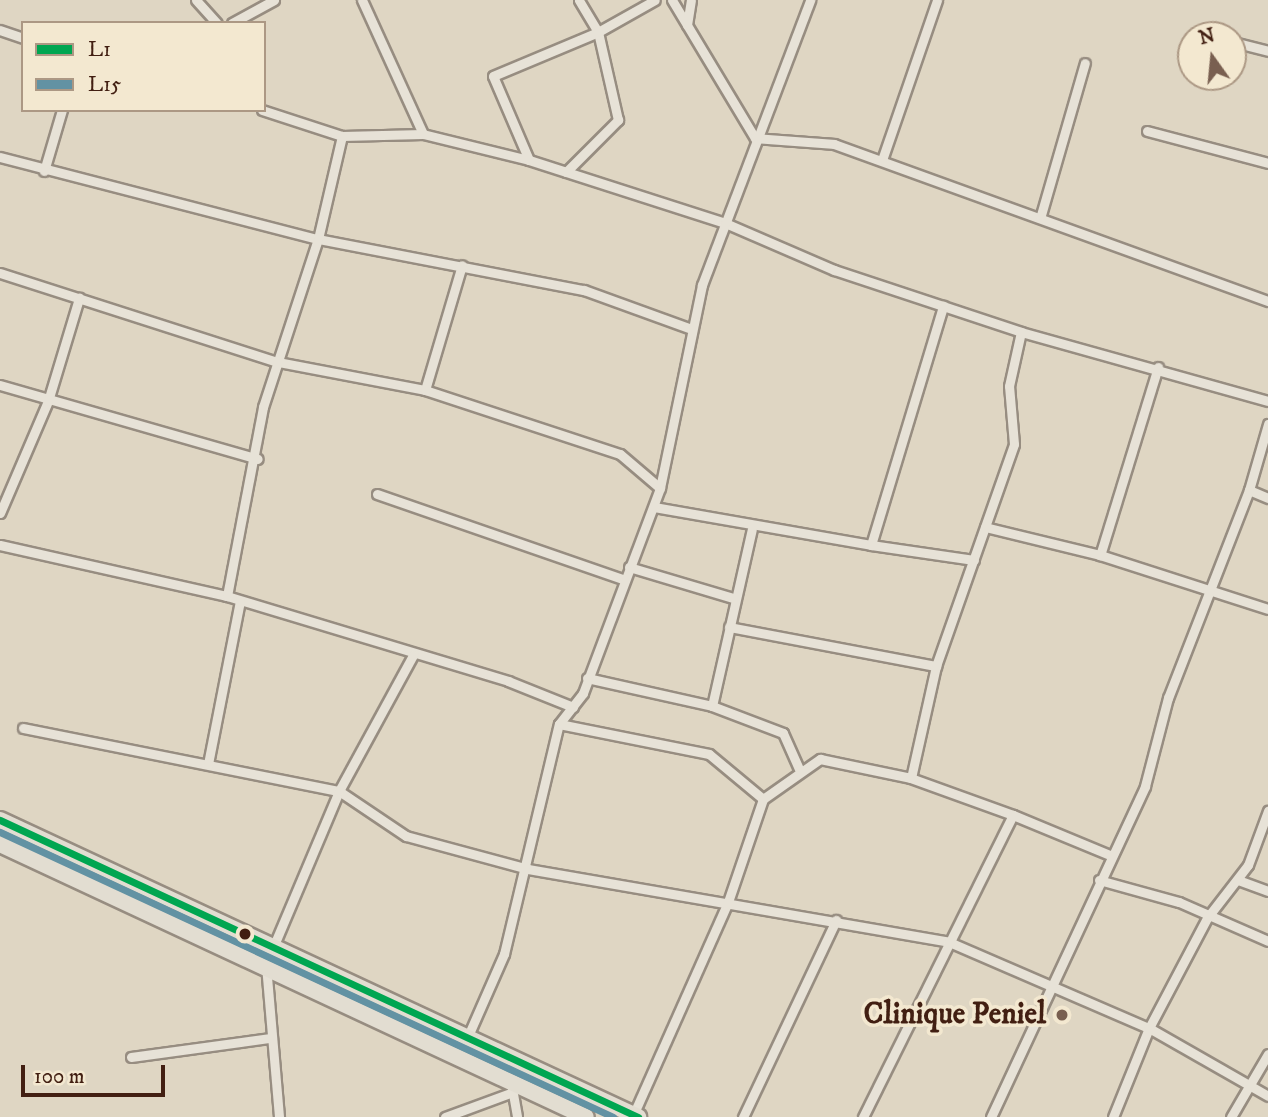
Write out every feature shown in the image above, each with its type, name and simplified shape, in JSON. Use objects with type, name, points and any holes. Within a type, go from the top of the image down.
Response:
[{"type":"highway","points":[[0,820],[468,1035],[635,1116]]},
{"type":"highway","points":[[0,844],[266,965],[512,1087],[586,1117]]},
{"type":"street","points":[[196,0],[215,21]]},
{"type":"street","points":[[236,21],[274,0]]},
{"type":"street","points":[[362,0],[423,134]]},
{"type":"street","points":[[566,172],[618,120],[598,32],[579,0]]},
{"type":"street","points":[[529,160],[493,76],[598,32],[654,0]]},
{"type":"street","points":[[672,0],[755,138]]},
{"type":"street","points":[[687,25],[691,0]]},
{"type":"street","points":[[468,1035],[504,954],[528,869],[559,724],[573,707],[587,678],[622,579],[660,488],[689,328],[755,138],[810,0]]},
{"type":"street","points":[[882,160],[937,0]]},
{"type":"street","points":[[0,30],[21,37]]},
{"type":"street","points":[[1247,46],[1268,51]]},
{"type":"street","points":[[1041,215],[1085,63]]},
{"type":"street","points":[[266,111],[342,136],[423,134],[529,160],[724,223],[834,270],[1021,332],[1158,367],[1268,401]]},
{"type":"street","points":[[44,171],[61,112]]},
{"type":"street","points":[[1147,131],[1268,163]]},
{"type":"street","points":[[226,596],[258,459],[263,407],[318,239],[342,136]]},
{"type":"street","points":[[755,138],[818,141],[882,160],[926,180],[1041,215],[1087,238],[1268,301]]},
{"type":"street","points":[[0,157],[44,171],[318,239],[584,290],[689,328]]},
{"type":"street","points":[[425,390],[462,265]]},
{"type":"street","points":[[0,273],[278,362],[425,390],[620,454],[660,488]]},
{"type":"street","points":[[0,513],[48,401],[79,298]]},
{"type":"street","points":[[871,545],[943,306]]},
{"type":"street","points":[[911,778],[936,666],[985,527],[999,473],[1014,444],[1009,386],[1021,332]]},
{"type":"street","points":[[1100,555],[1158,367]]},
{"type":"street","points":[[0,385],[48,401],[258,459]]},
{"type":"street","points":[[990,1117],[1048,985],[1149,775],[1168,698],[1249,490],[1268,424]]},
{"type":"street","points":[[1249,490],[1268,498]]},
{"type":"street","points":[[377,494],[622,579]]},
{"type":"street","points":[[654,507],[752,529],[974,560]]},
{"type":"street","points":[[985,527],[1100,555],[1268,608]]},
{"type":"street","points":[[712,706],[733,598],[752,529]]},
{"type":"street","points":[[0,545],[226,596],[573,707]]},
{"type":"street","points":[[629,567],[733,598]]},
{"type":"street","points":[[208,764],[240,601]]},
{"type":"street","points":[[729,627],[936,666]]},
{"type":"street","points":[[274,945],[339,791],[413,655]]},
{"type":"street","points":[[587,678],[712,706],[783,733],[799,769]]},
{"type":"street","points":[[559,724],[709,754],[764,799]]},
{"type":"street","points":[[23,728],[339,791],[406,836],[528,869],[836,920],[949,942],[1149,1028],[1268,1096]]},
{"type":"street","points":[[635,1116],[729,902],[764,799],[799,769],[820,759],[911,778],[1013,815],[1112,856]]},
{"type":"street","points":[[1113,1117],[1149,1028],[1207,918],[1238,880],[1268,811]]},
{"type":"street","points":[[863,1117],[1013,815]]},
{"type":"street","points":[[1100,880],[1179,902],[1207,918],[1268,941]]},
{"type":"street","points":[[1238,880],[1268,891]]},
{"type":"street","points":[[743,1117],[836,920]]},
{"type":"street","points":[[266,965],[269,1038],[279,1117]]},
{"type":"street","points":[[131,1057],[269,1038]]},
{"type":"street","points":[[1231,1117],[1268,1054]]},
{"type":"street","points":[[445,1117],[512,1087],[517,1117]]},
{"type":"transit line","name":"L1","points":[[0,820],[638,1117]]},
{"type":"transit line","name":"L15","points":[[0,832],[613,1117]]},
{"type":"place","name":"Clinique Peniel","points":[[1062,1015]]}]
